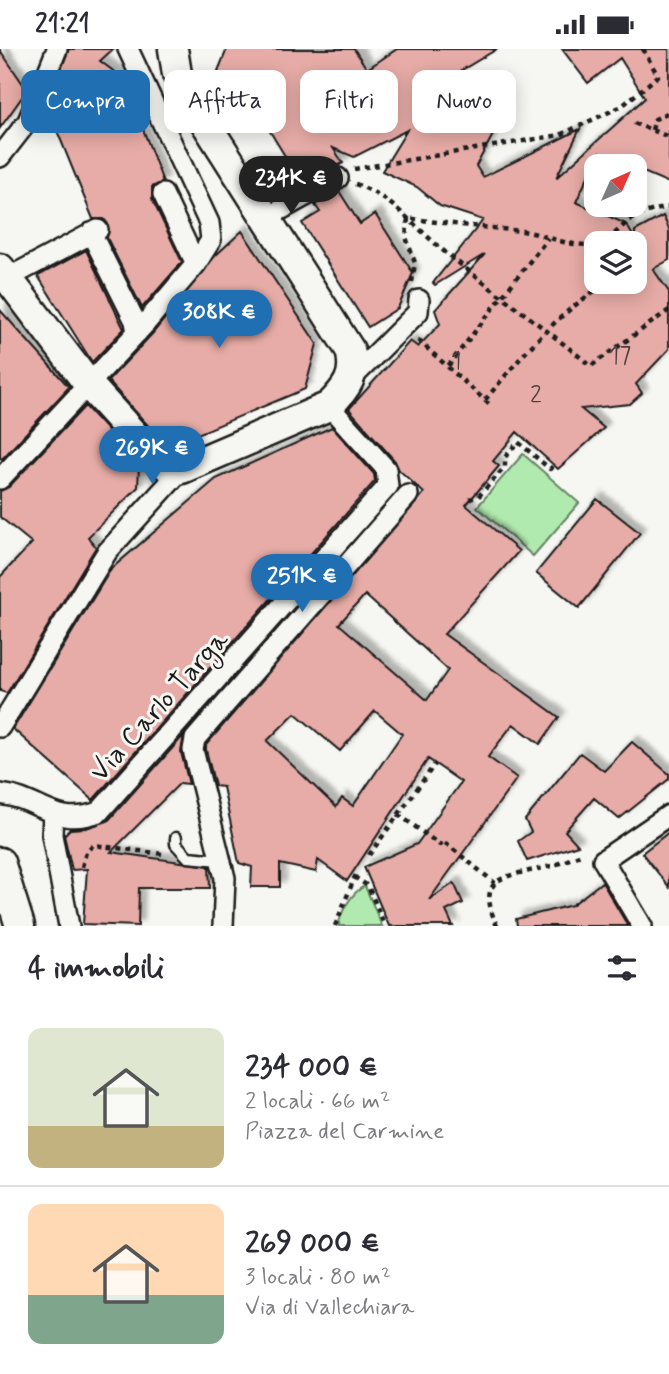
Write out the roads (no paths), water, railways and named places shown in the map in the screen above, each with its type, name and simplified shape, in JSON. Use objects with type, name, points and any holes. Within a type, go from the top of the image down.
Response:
[{"type":"street","points":[[0,157],[28,121],[57,49]]},
{"type":"street","points":[[0,479],[137,333],[196,264],[211,240],[208,223],[128,49]]},
{"type":"street","points":[[173,49],[177,74],[187,94],[264,219],[350,350],[352,377]]},
{"type":"street","points":[[264,219],[338,178]]},
{"type":"street","points":[[163,194],[196,264]]},
{"type":"street","points":[[137,333],[135,321],[94,232],[2,266],[88,384],[154,457],[170,468],[182,469]]},
{"type":"street","points":[[0,727],[107,552],[182,469],[329,406],[352,377],[418,312],[419,300]]},
{"type":"street","name":"Via Carlo Targa","points":[[53,813],[73,818],[104,808],[388,486],[386,469],[329,406]]},
{"type":"street","points":[[223,926],[225,878],[193,750],[195,739],[408,495]]},
{"type":"street","points":[[0,794],[22,798],[53,813],[52,835],[69,926]]},
{"type":"street","points":[[642,926],[603,860],[669,815]]},
{"type":"street","points":[[0,862],[20,926]]},
{"type":"lane","points":[[176,838],[176,844],[188,857],[220,860]]}]
